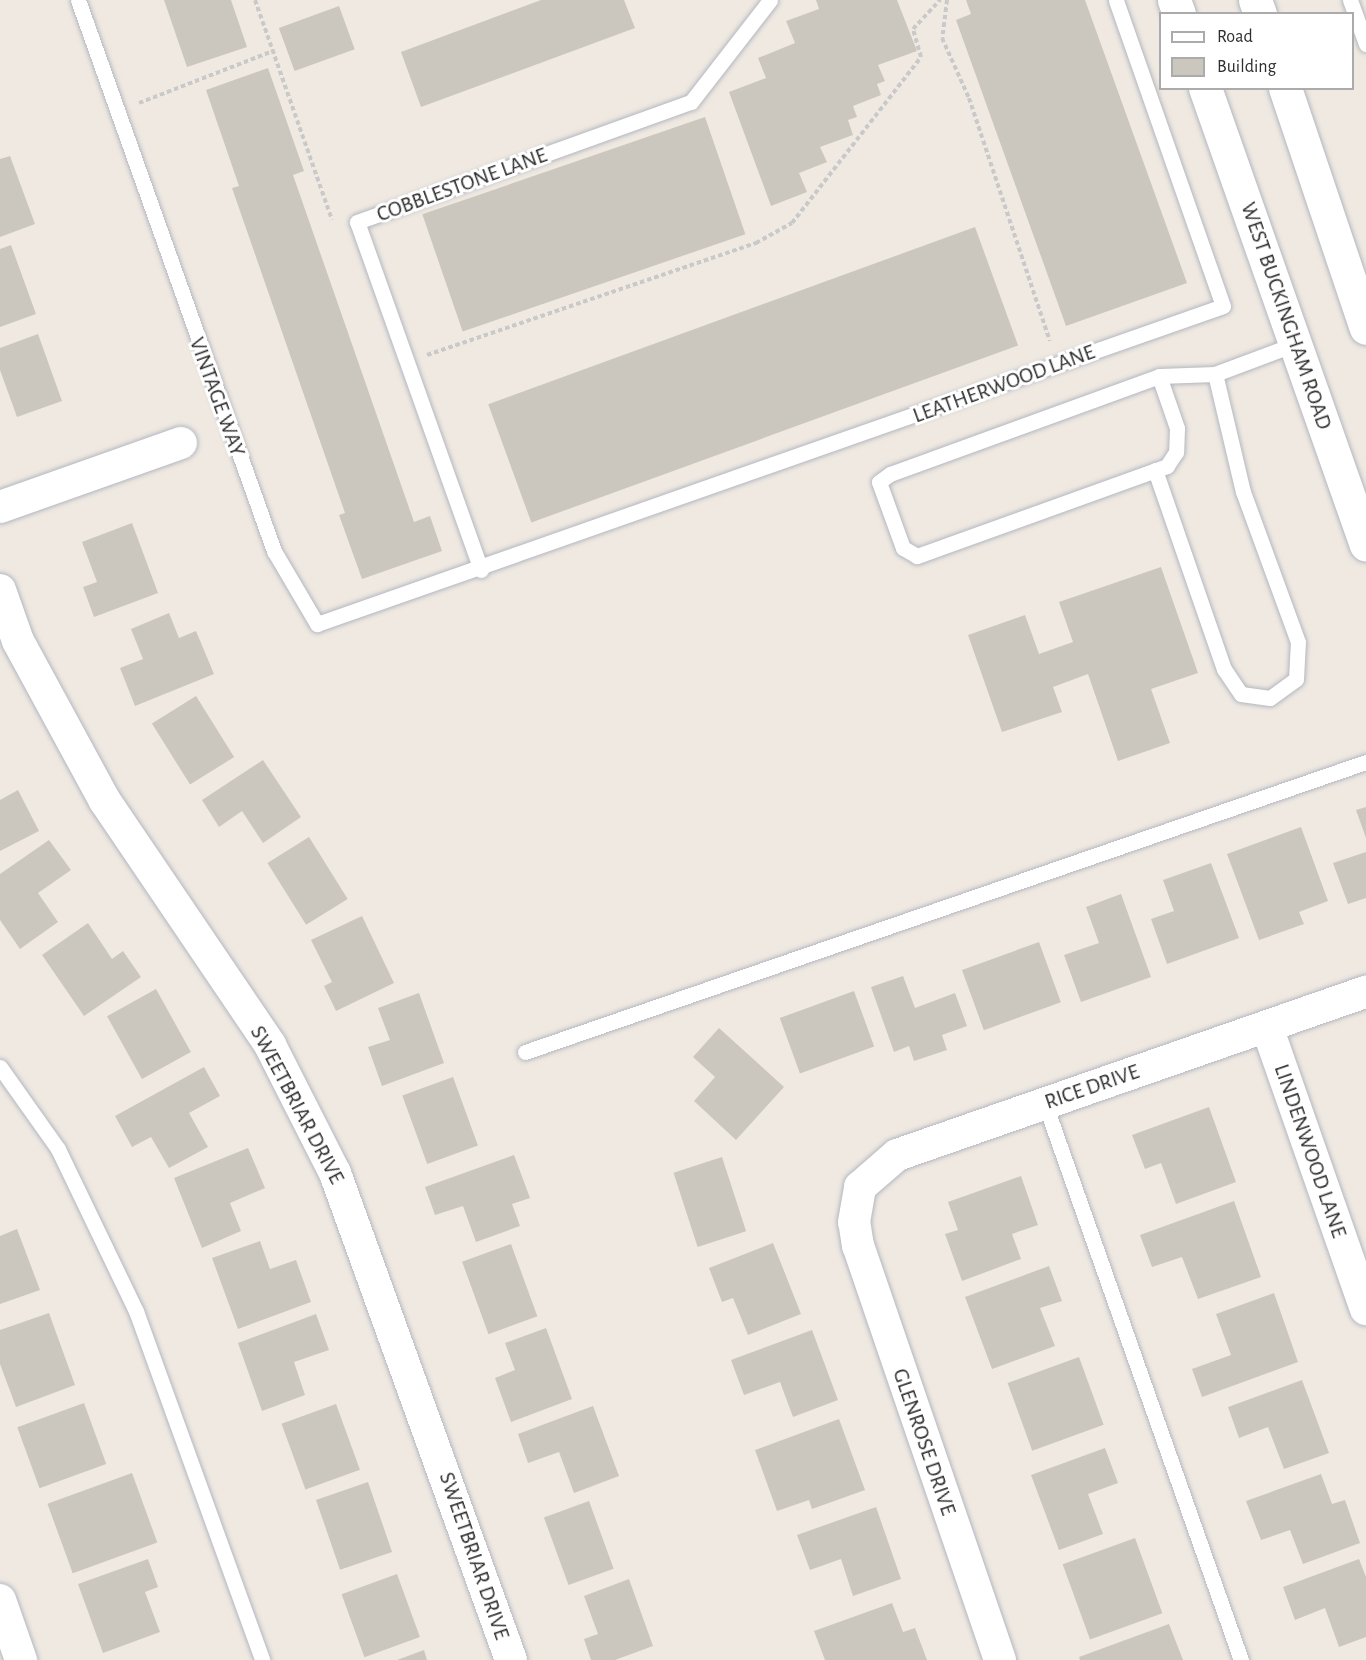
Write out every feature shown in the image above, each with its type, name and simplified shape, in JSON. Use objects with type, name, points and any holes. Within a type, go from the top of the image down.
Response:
[{"type":"main road","name":"WEST BUCKINGHAM ROAD","points":[[1207,90],[1366,544]]},
{"type":"main road","points":[[1286,90],[1363,312]]},
{"type":"street","points":[[0,507],[181,443]]},
{"type":"street","name":"SWEETBRIAR DRIVE","points":[[0,590],[18,640],[105,801],[270,1045],[335,1173],[511,1660]]},
{"type":"street","name":"RICE DRIVE","points":[[854,1222],[860,1187],[897,1155],[1366,992]]},
{"type":"street","name":"LINDENWOOD LANE","points":[[1267,1027],[1366,1309]]},
{"type":"street","name":"GLENROSE DRIVE","points":[[854,1222],[1000,1660]]},
{"type":"street","points":[[0,1600],[21,1660]]},
{"type":"lane","name":"VINTAGE WAY","points":[[78,0],[229,433],[274,551],[303,606],[317,624],[481,570]]},
{"type":"lane","name":"COBBLESTONE LANE","points":[[481,570],[357,222],[691,102],[770,0]]},
{"type":"lane","name":"LEATHERWOOD LANE","points":[[481,570],[1223,306],[1116,0]]},
{"type":"lane","points":[[1350,0],[1366,44]]},
{"type":"lane","points":[[1159,375],[1177,428],[1176,452],[1167,466],[917,556],[903,548],[879,482],[890,474],[1159,375],[1215,374],[1295,344]]},
{"type":"lane","points":[[1155,470],[1224,669],[1241,694],[1270,698],[1296,679],[1298,642],[1244,492],[1215,374]]},
{"type":"lane","points":[[525,1052],[1366,762]]},
{"type":"lane","points":[[0,1067],[58,1149],[136,1311],[262,1660]]},
{"type":"lane","points":[[1045,1104],[1241,1660]]},
{"type":"path","points":[[407,362],[756,243],[792,224],[921,57],[913,29],[940,0]]},
{"type":"path","points":[[947,0],[942,38],[969,98],[1058,365]]},
{"type":"path","points":[[117,111],[273,51]]},
{"type":"building","points":[[164,0],[231,0],[247,47],[187,67]]},
{"type":"building","points":[[541,0],[624,0],[635,28],[421,107],[401,52]]},
{"type":"building","points":[[816,0],[897,0],[917,51],[878,65],[885,81],[877,84],[881,95],[853,106],[857,117],[848,120],[853,135],[820,147],[827,162],[799,173],[807,192],[771,206],[729,92],[766,78],[758,58],[795,43],[786,21],[819,9]]},
{"type":"building","points":[[966,0],[1085,0],[1187,283],[1066,326],[956,20],[971,14]]},
{"type":"building","points":[[339,6],[355,49],[295,71],[279,28]]},
{"type":"building","points":[[268,68],[304,171],[293,175],[414,522],[430,516],[442,551],[362,579],[339,515],[345,513],[232,188],[239,186],[206,90]]},
{"type":"building","points":[[705,117],[745,234],[463,332],[422,214]]},
{"type":"building","points":[[10,156],[35,224],[0,237],[0,159]]},
{"type":"building","points":[[975,227],[1018,345],[531,523],[488,404]]},
{"type":"building","points":[[11,245],[36,314],[0,327],[0,249]]},
{"type":"building","points":[[38,334],[62,401],[17,417],[0,370],[0,348]]},
{"type":"building","points":[[132,523],[158,593],[94,617],[83,587],[97,582],[82,542]]},
{"type":"building","points":[[1161,567],[1198,673],[1151,689],[1170,743],[1118,761],[1088,674],[1053,687],[1062,712],[1002,732],[968,635],[1025,615],[1039,654],[1073,642],[1059,602]]},
{"type":"building","points":[[169,613],[179,638],[196,631],[214,674],[135,706],[120,668],[143,659],[131,629]]},
{"type":"building","points":[[196,696],[234,757],[190,785],[152,724]]},
{"type":"building","points":[[263,760],[301,817],[263,843],[242,811],[219,827],[202,800]]},
{"type":"building","points":[[18,790],[39,831],[0,851],[0,800]]},
{"type":"building","points":[[1366,807],[1366,838],[1356,810]]},
{"type":"building","points":[[1301,827],[1328,901],[1299,912],[1304,924],[1259,940],[1227,854]]},
{"type":"building","points":[[309,837],[348,899],[306,925],[267,863]]},
{"type":"building","points":[[49,840],[71,870],[38,893],[58,922],[20,949],[0,920],[0,874]]},
{"type":"building","points":[[1366,852],[1366,898],[1348,904],[1333,863]]},
{"type":"building","points":[[1211,863],[1239,938],[1167,964],[1151,919],[1174,911],[1163,880]]},
{"type":"building","points":[[1121,894],[1151,977],[1081,1002],[1064,955],[1099,943],[1086,907]]},
{"type":"building","points":[[362,916],[394,983],[336,1011],[324,986],[332,982],[311,940]]},
{"type":"building","points":[[88,923],[112,959],[123,951],[141,977],[84,1016],[42,955]]},
{"type":"building","points":[[1039,942],[1061,1002],[984,1030],[962,970]]},
{"type":"building","points":[[903,976],[915,1008],[955,993],[967,1026],[942,1035],[947,1050],[914,1061],[909,1046],[894,1052],[871,987]]},
{"type":"building","points":[[156,989],[191,1052],[142,1079],[107,1016]]},
{"type":"building","points":[[854,991],[874,1046],[800,1073],[780,1018]]},
{"type":"building","points":[[419,993],[444,1063],[382,1086],[368,1047],[390,1040],[378,1008]]},
{"type":"building","points":[[719,1028],[784,1087],[736,1140],[694,1101],[715,1077],[693,1057]]},
{"type":"building","points":[[204,1067],[220,1096],[189,1113],[208,1147],[169,1168],[151,1137],[132,1147],[115,1116]]},
{"type":"building","points":[[453,1077],[478,1146],[427,1164],[402,1095]]},
{"type":"building","points":[[1209,1107],[1236,1182],[1176,1204],[1161,1163],[1145,1169],[1132,1135]]},
{"type":"building","points":[[248,1148],[265,1188],[230,1203],[241,1231],[202,1248],[174,1178]]},
{"type":"building","points":[[514,1155],[530,1198],[512,1204],[520,1226],[476,1242],[463,1206],[435,1215],[425,1187]]},
{"type":"building","points":[[722,1157],[746,1231],[698,1247],[673,1173]]},
{"type":"building","points":[[1021,1176],[1038,1225],[1012,1234],[1021,1259],[962,1281],[945,1234],[958,1230],[948,1202]]},
{"type":"building","points":[[1234,1201],[1261,1277],[1198,1299],[1182,1257],[1152,1267],[1140,1235]]},
{"type":"building","points":[[17,1229],[40,1290],[0,1304],[0,1236]]},
{"type":"building","points":[[260,1241],[270,1269],[296,1260],[311,1302],[238,1329],[212,1258]]},
{"type":"building","points":[[773,1243],[801,1314],[748,1335],[733,1298],[722,1302],[709,1268]]},
{"type":"building","points":[[511,1244],[537,1316],[488,1334],[462,1262]]},
{"type":"building","points":[[1049,1266],[1062,1301],[1040,1308],[1055,1346],[992,1369],[965,1297]]},
{"type":"building","points":[[1274,1293],[1298,1362],[1202,1397],[1192,1369],[1231,1355],[1216,1314]]},
{"type":"building","points":[[49,1313],[75,1385],[16,1407],[0,1364],[0,1330]]},
{"type":"building","points":[[316,1314],[329,1350],[294,1362],[305,1395],[262,1411],[238,1343]]},
{"type":"building","points":[[546,1328],[572,1399],[511,1422],[495,1378],[515,1370],[505,1343]]},
{"type":"building","points":[[812,1330],[838,1400],[793,1417],[780,1382],[744,1395],[731,1360]]},
{"type":"building","points":[[1079,1357],[1104,1425],[1032,1451],[1008,1383]]},
{"type":"building","points":[[1302,1380],[1329,1453],[1284,1469],[1268,1427],[1239,1438],[1228,1407]]},
{"type":"building","points":[[84,1403],[106,1464],[40,1488],[17,1427]]},
{"type":"building","points":[[336,1404],[360,1470],[305,1490],[281,1424]]},
{"type":"building","points":[[593,1406],[619,1476],[574,1493],[559,1452],[528,1463],[518,1434]]},
{"type":"building","points":[[839,1419],[865,1490],[812,1509],[809,1500],[777,1511],[755,1450]]},
{"type":"building","points":[[1105,1448],[1118,1483],[1088,1494],[1103,1534],[1059,1550],[1031,1475]]},
{"type":"building","points":[[132,1473],[157,1543],[73,1573],[47,1504]]},
{"type":"building","points":[[1321,1474],[1332,1504],[1345,1500],[1360,1543],[1303,1564],[1290,1530],[1261,1540],[1246,1501]]},
{"type":"building","points":[[368,1482],[392,1552],[340,1570],[316,1500]]},
{"type":"building","points":[[589,1501],[614,1569],[569,1585],[544,1517]]},
{"type":"building","points":[[876,1507],[901,1579],[853,1596],[841,1559],[810,1570],[797,1535]]},
{"type":"building","points":[[1135,1538],[1162,1613],[1090,1640],[1063,1564]]},
{"type":"building","points":[[148,1559],[158,1587],[145,1592],[160,1632],[103,1653],[78,1584]]},
{"type":"building","points":[[1359,1559],[1366,1577],[1366,1637],[1339,1647],[1325,1608],[1295,1620],[1283,1587]]},
{"type":"building","points":[[397,1574],[420,1637],[364,1657],[342,1594]]},
{"type":"building","points":[[629,1579],[653,1646],[615,1660],[591,1660],[584,1639],[598,1634],[584,1596]]},
{"type":"building","points":[[892,1603],[903,1632],[915,1628],[927,1660],[825,1660],[814,1631]]},
{"type":"building","points":[[1169,1624],[1183,1660],[1080,1660],[1079,1657]]},
{"type":"building","points":[[424,1650],[427,1660],[397,1660]]}]
